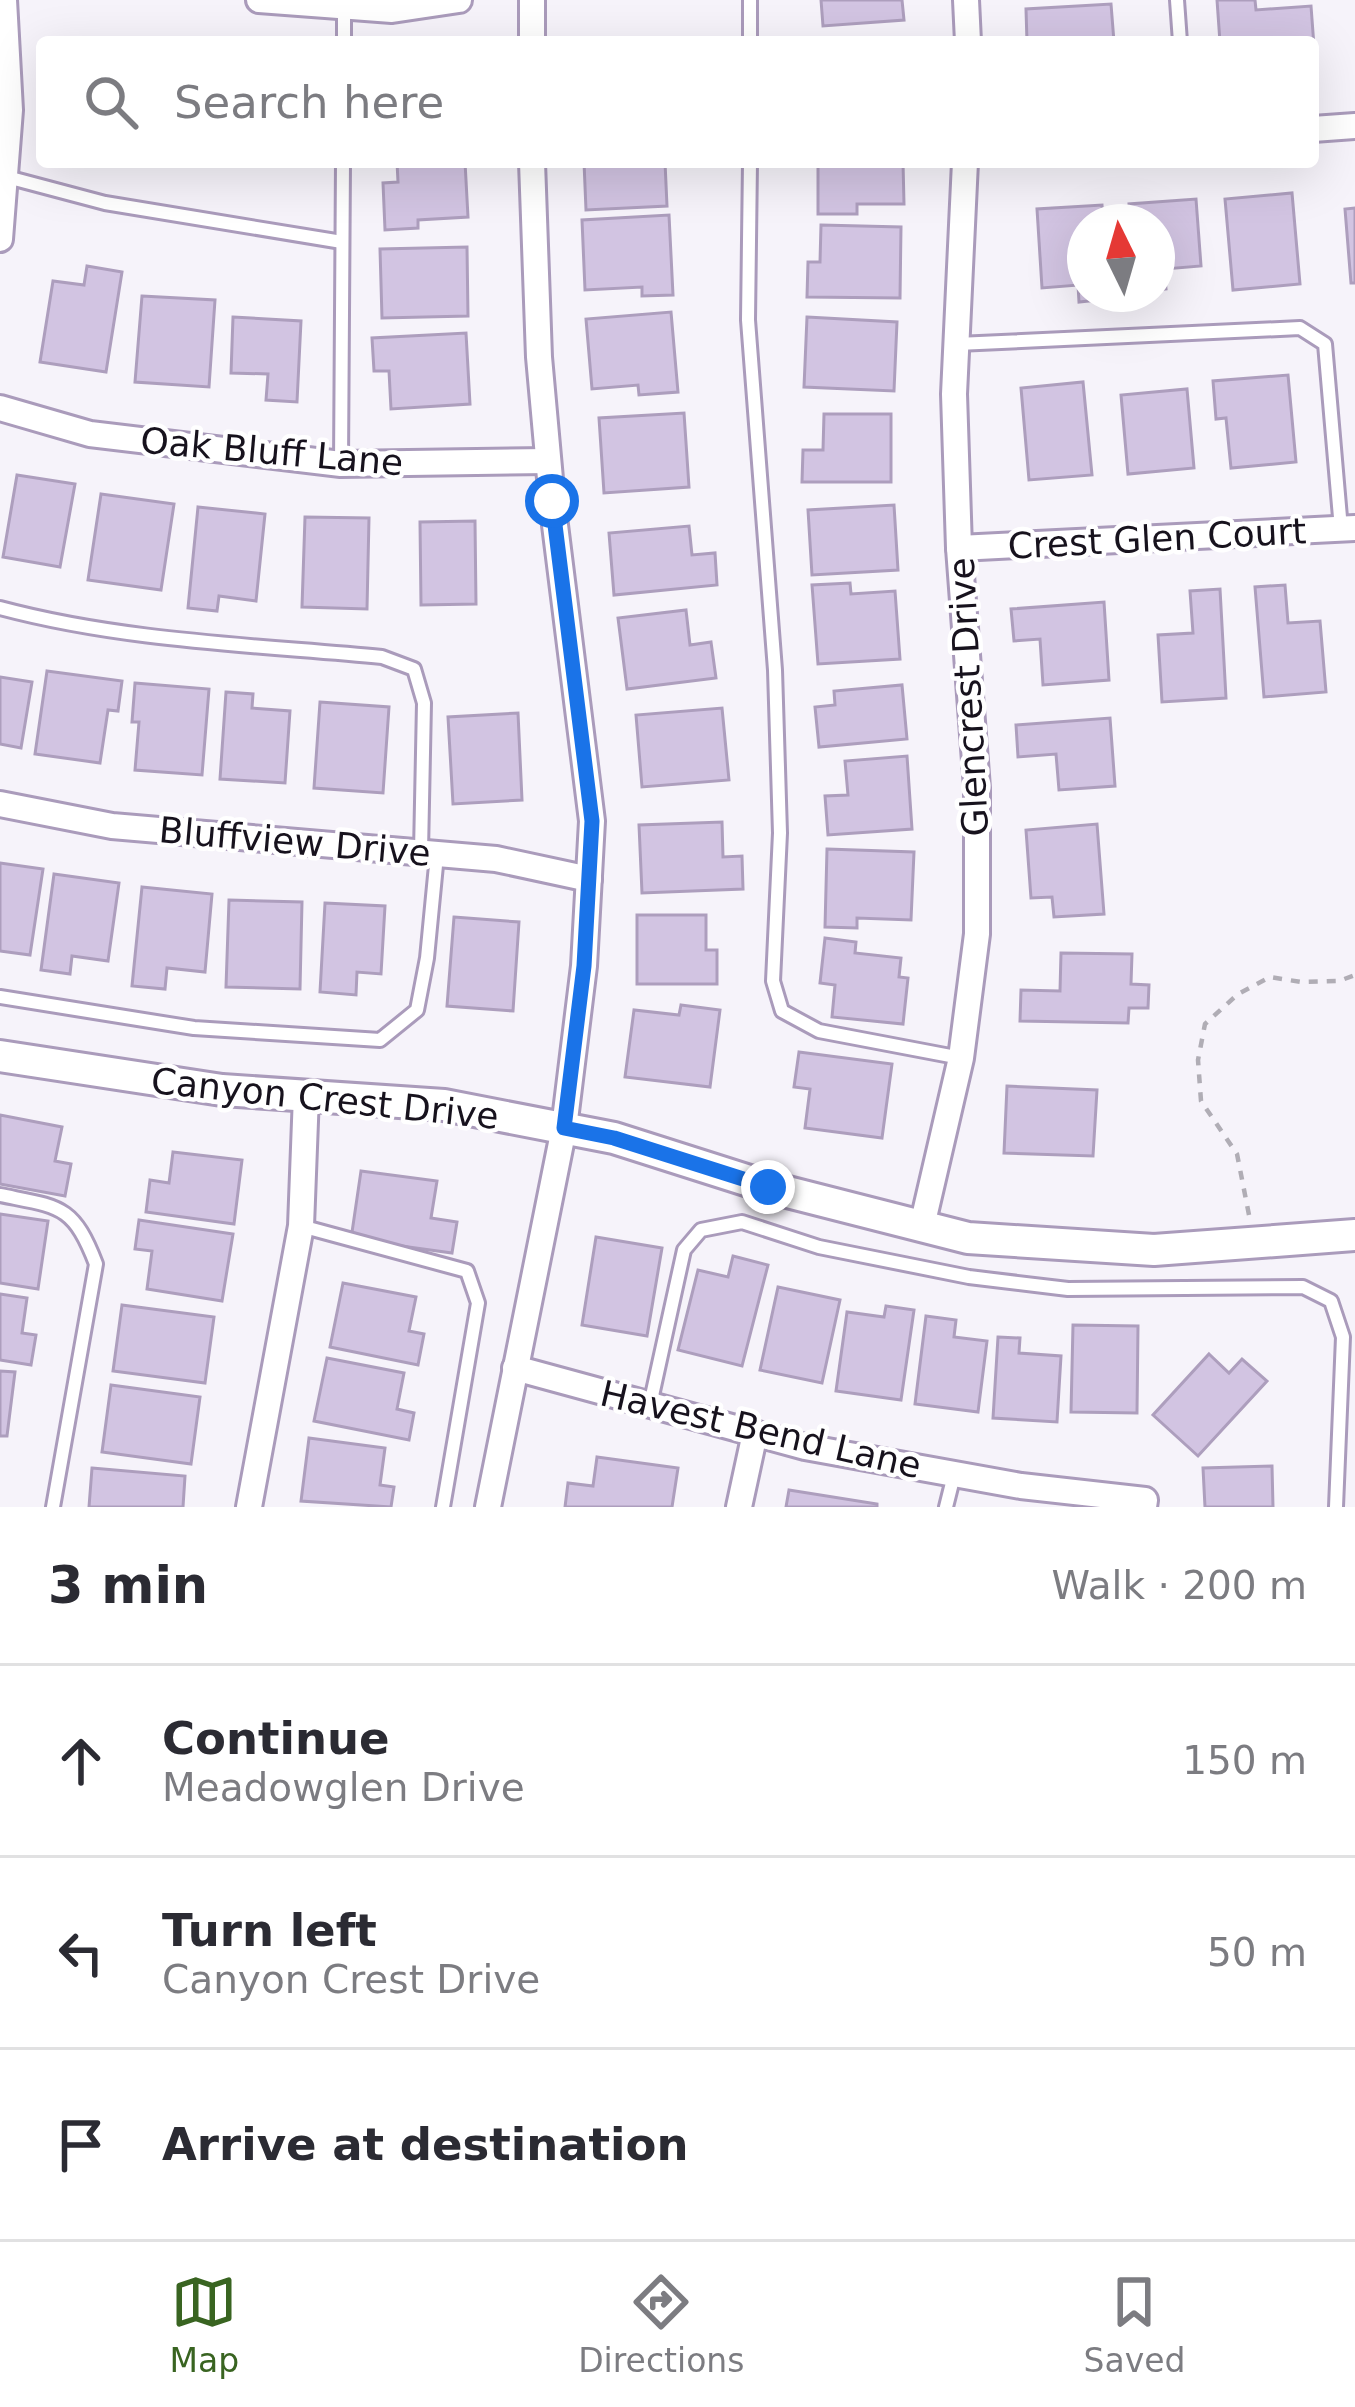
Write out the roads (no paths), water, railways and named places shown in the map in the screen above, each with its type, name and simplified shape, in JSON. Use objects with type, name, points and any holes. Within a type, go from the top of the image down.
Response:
[{"type":"street","points":[[0,238],[7,177],[4,0]]},
{"type":"street","points":[[260,0],[392,10],[459,0]]},
{"type":"street","points":[[532,0],[532,36]]},
{"type":"street","points":[[966,0],[968,36]]},
{"type":"street","points":[[1319,128],[1355,126]]},
{"type":"street","points":[[488,1507],[564,1128],[584,966],[592,821],[548,461],[532,168]]},
{"type":"street","name":"Glencrest Drive","points":[[922,1226],[961,1058],[977,934],[976,788],[958,548],[957,344],[965,168]]},
{"type":"street","name":"Oak Bluff Lane","points":[[0,408],[90,434],[341,464],[548,461]]},
{"type":"street","name":"Crest Glen Court","points":[[958,548],[1348,529]]},
{"type":"street","name":"Bluffview Drive","points":[[0,804],[112,826],[496,859],[589,879]]},
{"type":"street","name":"Canyon Crest Drive","points":[[0,1057],[222,1090],[444,1105],[614,1138],[768,1187],[968,1238],[1154,1250],[1355,1235]]},
{"type":"street","points":[[249,1507],[301,1226],[306,1095]]},
{"type":"street","name":"Havest Bend Lane","points":[[515,1368],[805,1447],[1021,1486],[1145,1500],[1144,1507]]},
{"type":"street","points":[[739,1507],[755,1433]]},
{"type":"lane","points":[[750,0],[750,36]]},
{"type":"lane","points":[[1177,0],[1180,36]]},
{"type":"lane","points":[[344,7],[344,36]]},
{"type":"lane","points":[[341,464],[343,168]]},
{"type":"lane","points":[[750,168],[748,320],[775,670],[780,833],[773,981],[782,1011],[819,1031],[961,1058]]},
{"type":"lane","points":[[7,177],[128,207],[343,242]]},
{"type":"lane","points":[[957,344],[1300,328],[1324,344],[1348,529]]},
{"type":"lane","points":[[0,608],[39,619],[172,638],[382,657],[414,669],[424,703],[429,853],[427,958],[417,1010],[380,1040],[194,1028],[0,998]]},
{"type":"lane","points":[[0,1196],[53,1206],[82,1228],[96,1264],[52,1507]]},
{"type":"lane","points":[[650,1405],[684,1250],[700,1230],[742,1222],[840,1251],[969,1277],[1068,1289],[1303,1287],[1331,1301],[1343,1337],[1348,1378],[1336,1507]]},
{"type":"lane","points":[[301,1226],[467,1271],[478,1303],[443,1507]]},
{"type":"lane","points":[[946,1507],[954,1474]]}]
